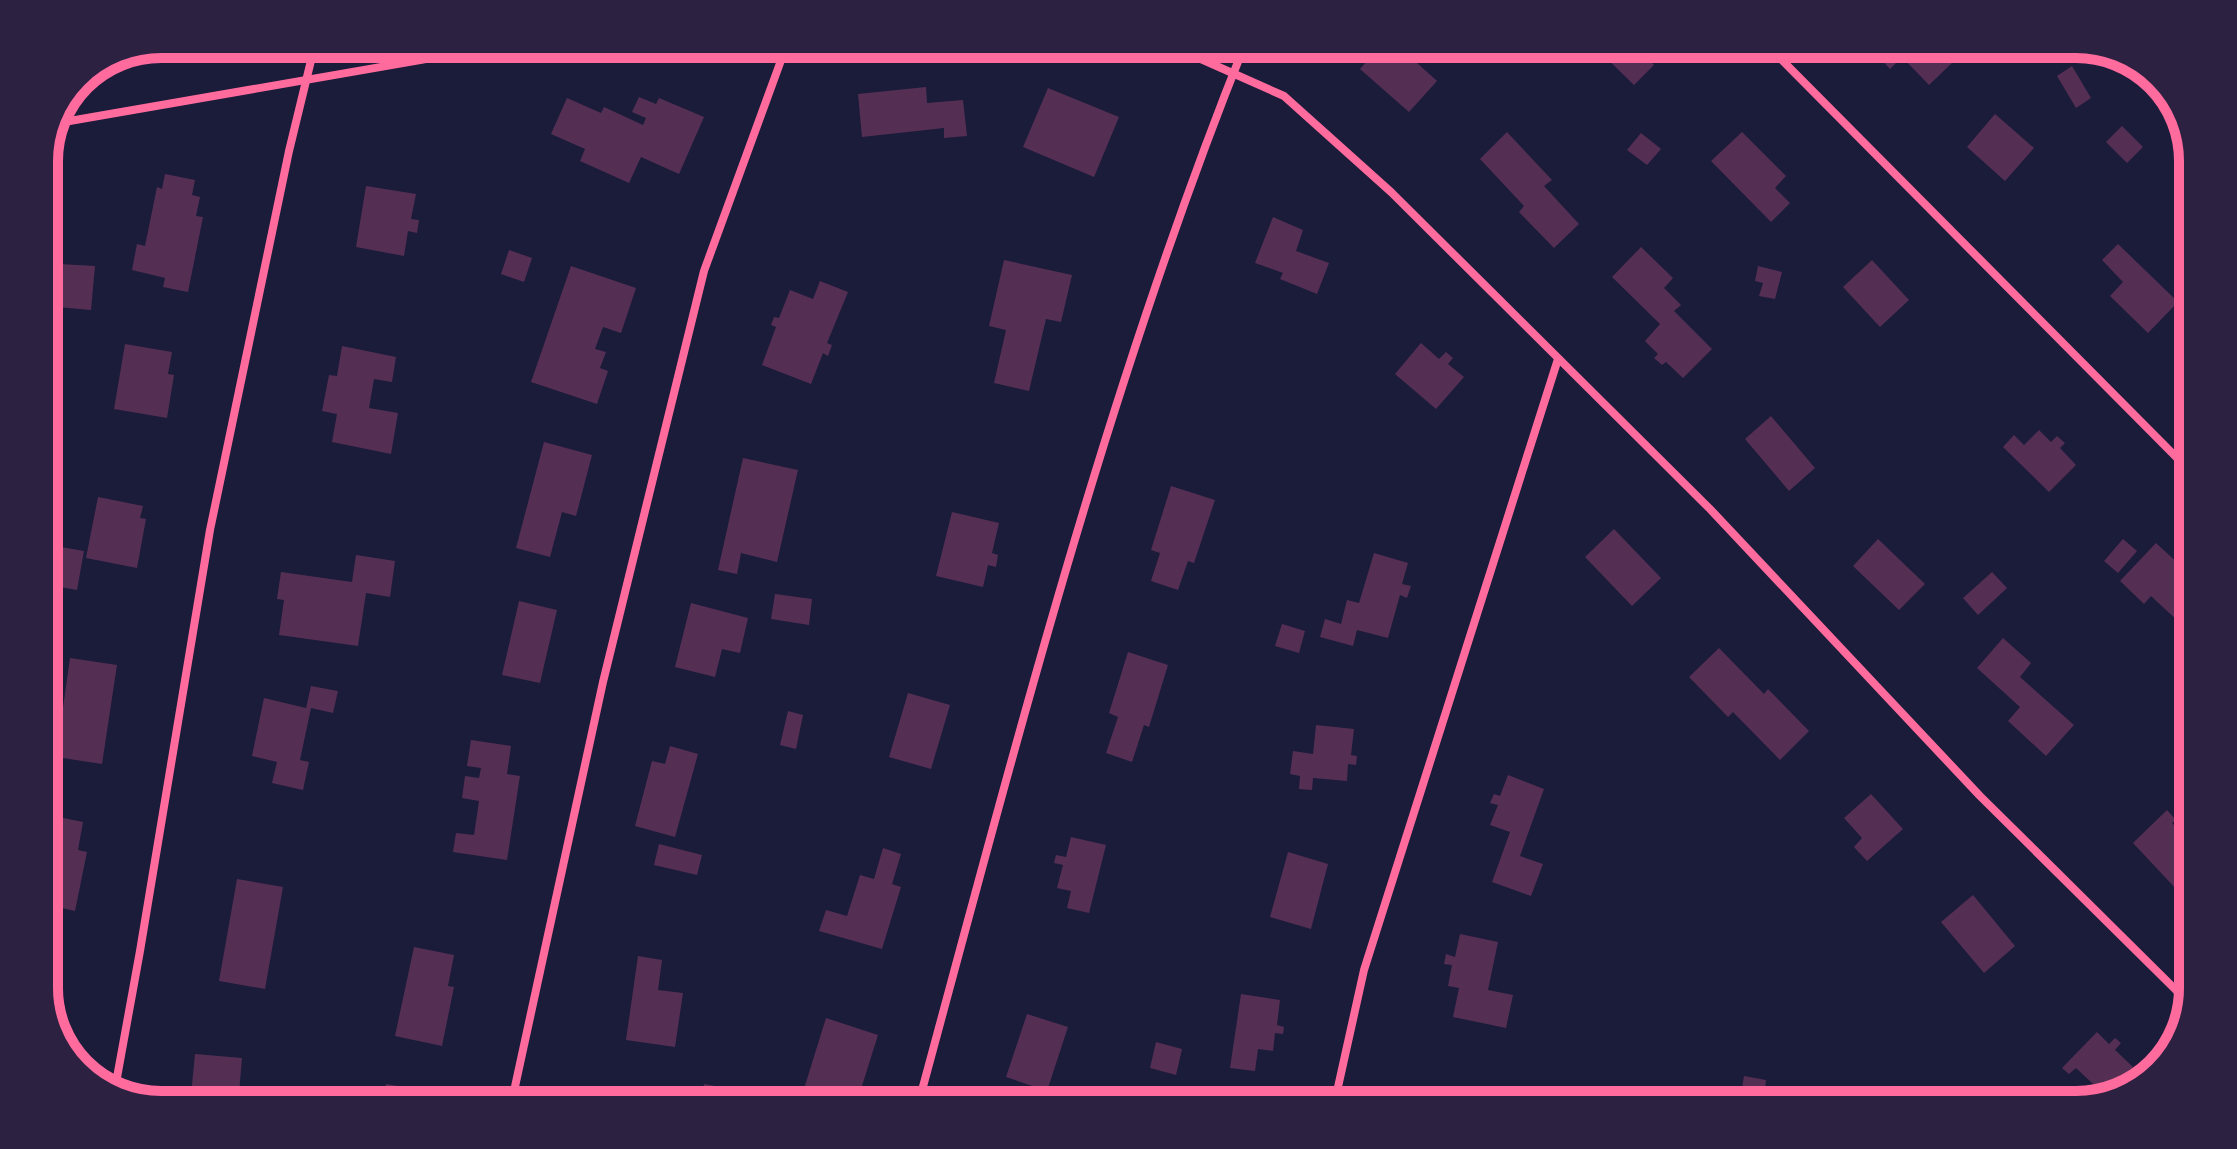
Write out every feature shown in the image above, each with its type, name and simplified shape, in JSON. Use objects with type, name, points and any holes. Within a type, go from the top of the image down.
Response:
[{"type":"street","points":[[117,1080],[210,530],[289,151],[312,58]]},
{"type":"street","points":[[67,121],[435,58]]},
{"type":"street","points":[[514,1091],[603,682],[704,271],[782,58]]},
{"type":"street","points":[[1198,58],[1284,96],[1391,192],[1710,509],[1980,796],[2179,993]]},
{"type":"street","points":[[922,1091],[1012,759],[1104,447],[1195,170],[1239,58]]},
{"type":"street","points":[[1780,58],[2179,460]]},
{"type":"street","points":[[1337,1091],[1369,954],[1558,359]]},
{"type":"building","points":[[1370,58],[1412,58],[1437,81],[1409,112],[1360,69]]},
{"type":"building","points":[[1606,58],[1647,58],[1654,65],[1634,85]]},
{"type":"building","points":[[1880,58],[1901,58],[1890,69]]},
{"type":"building","points":[[1903,58],[1949,58],[1953,62],[1929,85]]},
{"type":"building","points":[[2072,66],[2091,98],[2076,108],[2057,76]]},
{"type":"building","points":[[926,87],[927,103],[963,100],[967,136],[944,138],[944,128],[862,137],[858,94]]},
{"type":"building","points":[[1048,88],[1119,117],[1094,177],[1023,147]]},
{"type":"building","points":[[639,97],[656,104],[659,98],[704,117],[679,174],[641,157],[629,183],[580,161],[585,149],[551,134],[567,98],[601,113],[604,107],[643,125],[646,118],[632,112]]},
{"type":"building","points":[[1995,114],[2034,148],[2005,181],[1967,147]]},
{"type":"building","points":[[2122,126],[2143,147],[2127,163],[2106,142]]},
{"type":"building","points":[[1507,132],[1552,180],[1544,186],[1579,224],[1554,248],[1519,212],[1524,206],[1480,159]]},
{"type":"building","points":[[1742,132],[1786,176],[1775,188],[1790,203],[1771,222],[1711,161]]},
{"type":"building","points":[[1641,133],[1661,149],[1647,165],[1627,150]]},
{"type":"building","points":[[165,174],[195,180],[192,195],[200,197],[196,216],[203,217],[188,292],[163,287],[165,278],[132,270],[137,244],[145,246],[157,187],[162,189]]},
{"type":"building","points":[[366,186],[416,194],[411,219],[419,220],[417,233],[408,231],[404,256],[356,247]]},
{"type":"building","points":[[1273,217],[1303,230],[1296,251],[1329,263],[1317,294],[1280,279],[1283,273],[1255,263]]},
{"type":"building","points":[[2118,244],[2178,302],[2148,333],[2110,296],[2123,282],[2102,260]]},
{"type":"building","points":[[1641,247],[1673,278],[1664,288],[1681,305],[1674,311],[1712,349],[1683,378],[1666,362],[1662,365],[1654,358],[1658,354],[1645,341],[1660,324],[1612,277]]},
{"type":"building","points":[[509,250],[532,258],[524,282],[501,274]]},
{"type":"building","points":[[1004,260],[1072,275],[1061,322],[1046,319],[1029,391],[994,383],[1006,330],[989,326]]},
{"type":"building","points":[[1872,260],[1909,300],[1880,327],[1843,287]]},
{"type":"building","points":[[60,264],[95,266],[91,310],[58,307]]},
{"type":"building","points":[[571,266],[636,288],[621,333],[603,327],[595,349],[606,352],[600,368],[608,371],[597,404],[531,382]]},
{"type":"building","points":[[1758,266],[1782,272],[1775,299],[1759,296],[1763,283],[1755,281]]},
{"type":"building","points":[[820,281],[848,292],[827,343],[832,345],[828,356],[823,353],[811,384],[762,365],[776,327],[771,325],[774,317],[779,318],[790,290],[813,299]]},
{"type":"building","points":[[1421,343],[1439,359],[1446,352],[1453,358],[1448,364],[1464,377],[1436,409],[1395,374]]},
{"type":"building","points":[[125,344],[172,352],[168,374],[174,375],[167,418],[114,409]]},
{"type":"building","points":[[342,346],[396,357],[392,382],[374,379],[369,408],[398,413],[391,454],[332,442],[337,414],[322,411],[329,375],[337,376]]},
{"type":"building","points":[[1771,416],[1815,468],[1789,491],[1745,439]]},
{"type":"building","points":[[2039,430],[2051,442],[2057,436],[2065,443],[2060,448],[2076,465],[2049,492],[2003,447],[2014,435],[2024,445]]},
{"type":"building","points":[[544,442],[592,455],[576,516],[562,512],[550,557],[516,548]]},
{"type":"building","points":[[743,458],[798,470],[777,562],[741,553],[737,574],[718,570]]},
{"type":"building","points":[[1171,486],[1215,500],[1194,563],[1188,561],[1178,590],[1151,581],[1160,553],[1151,550]]},
{"type":"building","points":[[98,497],[143,506],[140,518],[146,519],[137,568],[86,558]]},
{"type":"building","points":[[952,512],[999,523],[992,553],[998,555],[996,567],[988,565],[983,587],[936,576]]},
{"type":"building","points":[[1614,529],[1661,578],[1632,606],[1585,557]]},
{"type":"building","points":[[1878,539],[1925,584],[1899,610],[1853,566]]},
{"type":"building","points":[[2123,539],[2137,551],[2118,573],[2104,561]]},
{"type":"building","points":[[2156,543],[2179,564],[2179,622],[2151,596],[2144,604],[2120,581]]},
{"type":"building","points":[[58,546],[84,551],[77,590],[58,587]]},
{"type":"building","points":[[1374,553],[1408,563],[1402,584],[1411,586],[1407,598],[1400,595],[1388,638],[1357,630],[1353,646],[1320,637],[1325,619],[1341,624],[1347,600],[1359,603]]},
{"type":"building","points":[[356,555],[395,561],[390,597],[366,593],[358,646],[279,635],[284,600],[277,599],[281,572],[352,582]]},
{"type":"building","points":[[1992,572],[2007,588],[1978,615],[1963,598]]},
{"type":"building","points":[[775,594],[812,599],[809,625],[771,619]]},
{"type":"building","points":[[519,601],[557,610],[540,683],[502,675]]},
{"type":"building","points":[[691,603],[748,618],[740,653],[722,649],[715,677],[675,667]]},
{"type":"building","points":[[1282,624],[1305,631],[1299,653],[1275,646]]},
{"type":"building","points":[[2003,638],[2031,663],[2020,677],[2074,725],[2046,756],[2008,721],[2020,707],[1977,668]]},
{"type":"building","points":[[1719,648],[1764,694],[1768,689],[1809,731],[1780,760],[1733,712],[1728,717],[1689,677]]},
{"type":"building","points":[[1128,652],[1168,665],[1149,727],[1144,725],[1132,762],[1106,753],[1118,717],[1109,713]]},
{"type":"building","points":[[70,658],[117,665],[102,764],[58,757]]},
{"type":"building","points":[[311,686],[338,691],[333,713],[311,708],[300,760],[309,762],[303,790],[272,783],[277,762],[252,756],[264,698],[306,708]]},
{"type":"building","points":[[908,693],[950,705],[931,769],[889,757]]},
{"type":"building","points":[[788,711],[803,715],[796,749],[780,745]]},
{"type":"building","points":[[1316,725],[1354,729],[1351,755],[1357,756],[1356,765],[1348,764],[1347,781],[1313,778],[1312,790],[1299,789],[1300,776],[1290,774],[1293,751],[1313,754]]},
{"type":"building","points":[[471,740],[511,746],[507,774],[520,776],[507,860],[453,852],[456,833],[474,835],[479,801],[462,798],[465,776],[479,778],[481,768],[467,766]]},
{"type":"building","points":[[670,746],[698,754],[675,837],[635,826],[652,761],[665,764]]},
{"type":"building","points":[[1508,775],[1544,789],[1520,856],[1543,864],[1531,896],[1492,882],[1510,832],[1490,825],[1498,805],[1490,803],[1494,794],[1500,796]]},
{"type":"building","points":[[1871,794],[1903,829],[1867,861],[1854,847],[1862,838],[1844,818]]},
{"type":"building","points":[[2167,810],[2176,820],[2172,823],[2179,830],[2179,890],[2178,891],[2133,843]]},
{"type":"building","points":[[58,817],[83,822],[78,850],[87,852],[75,911],[58,907]]},
{"type":"building","points":[[1071,837],[1106,845],[1089,913],[1067,908],[1071,891],[1057,888],[1063,865],[1054,863],[1056,855],[1066,857]]},
{"type":"building","points":[[659,844],[702,855],[697,875],[654,865]]},
{"type":"building","points":[[883,848],[901,854],[892,884],[901,887],[882,949],[819,931],[826,910],[847,916],[860,875],[874,879]]},
{"type":"building","points":[[1288,852],[1328,864],[1311,929],[1270,917]]},
{"type":"building","points":[[237,879],[283,887],[265,989],[219,981]]},
{"type":"building","points":[[1973,895],[2015,946],[1984,973],[1941,922]]},
{"type":"building","points":[[1460,934],[1498,942],[1488,990],[1513,995],[1506,1028],[1453,1017],[1459,988],[1448,986],[1452,965],[1444,964],[1446,954],[1455,957]]},
{"type":"building","points":[[414,947],[454,955],[448,986],[454,987],[442,1046],[395,1036]]},
{"type":"building","points":[[638,956],[662,960],[658,990],[683,993],[675,1047],[626,1040]]},
{"type":"building","points":[[1241,994],[1280,1000],[1277,1025],[1284,1027],[1283,1034],[1275,1033],[1273,1051],[1258,1049],[1255,1071],[1230,1068]]},
{"type":"building","points":[[1027,1014],[1068,1027],[1047,1091],[1006,1077]]},
{"type":"building","points":[[826,1018],[878,1035],[860,1091],[803,1091]]},
{"type":"building","points":[[2097,1032],[2109,1044],[2115,1038],[2121,1043],[2115,1050],[2133,1067],[2121,1080],[2097,1088],[2076,1068],[2069,1074],[2062,1068]]},
{"type":"building","points":[[1156,1042],[1182,1049],[1176,1075],[1150,1068]]},
{"type":"building","points":[[195,1054],[242,1058],[239,1091],[191,1091]]},
{"type":"building","points":[[1744,1076],[1766,1080],[1765,1091],[1742,1091]]},
{"type":"building","points":[[386,1084],[428,1091],[385,1091]]},
{"type":"building","points":[[704,1084],[726,1088],[725,1091],[703,1091]]}]
